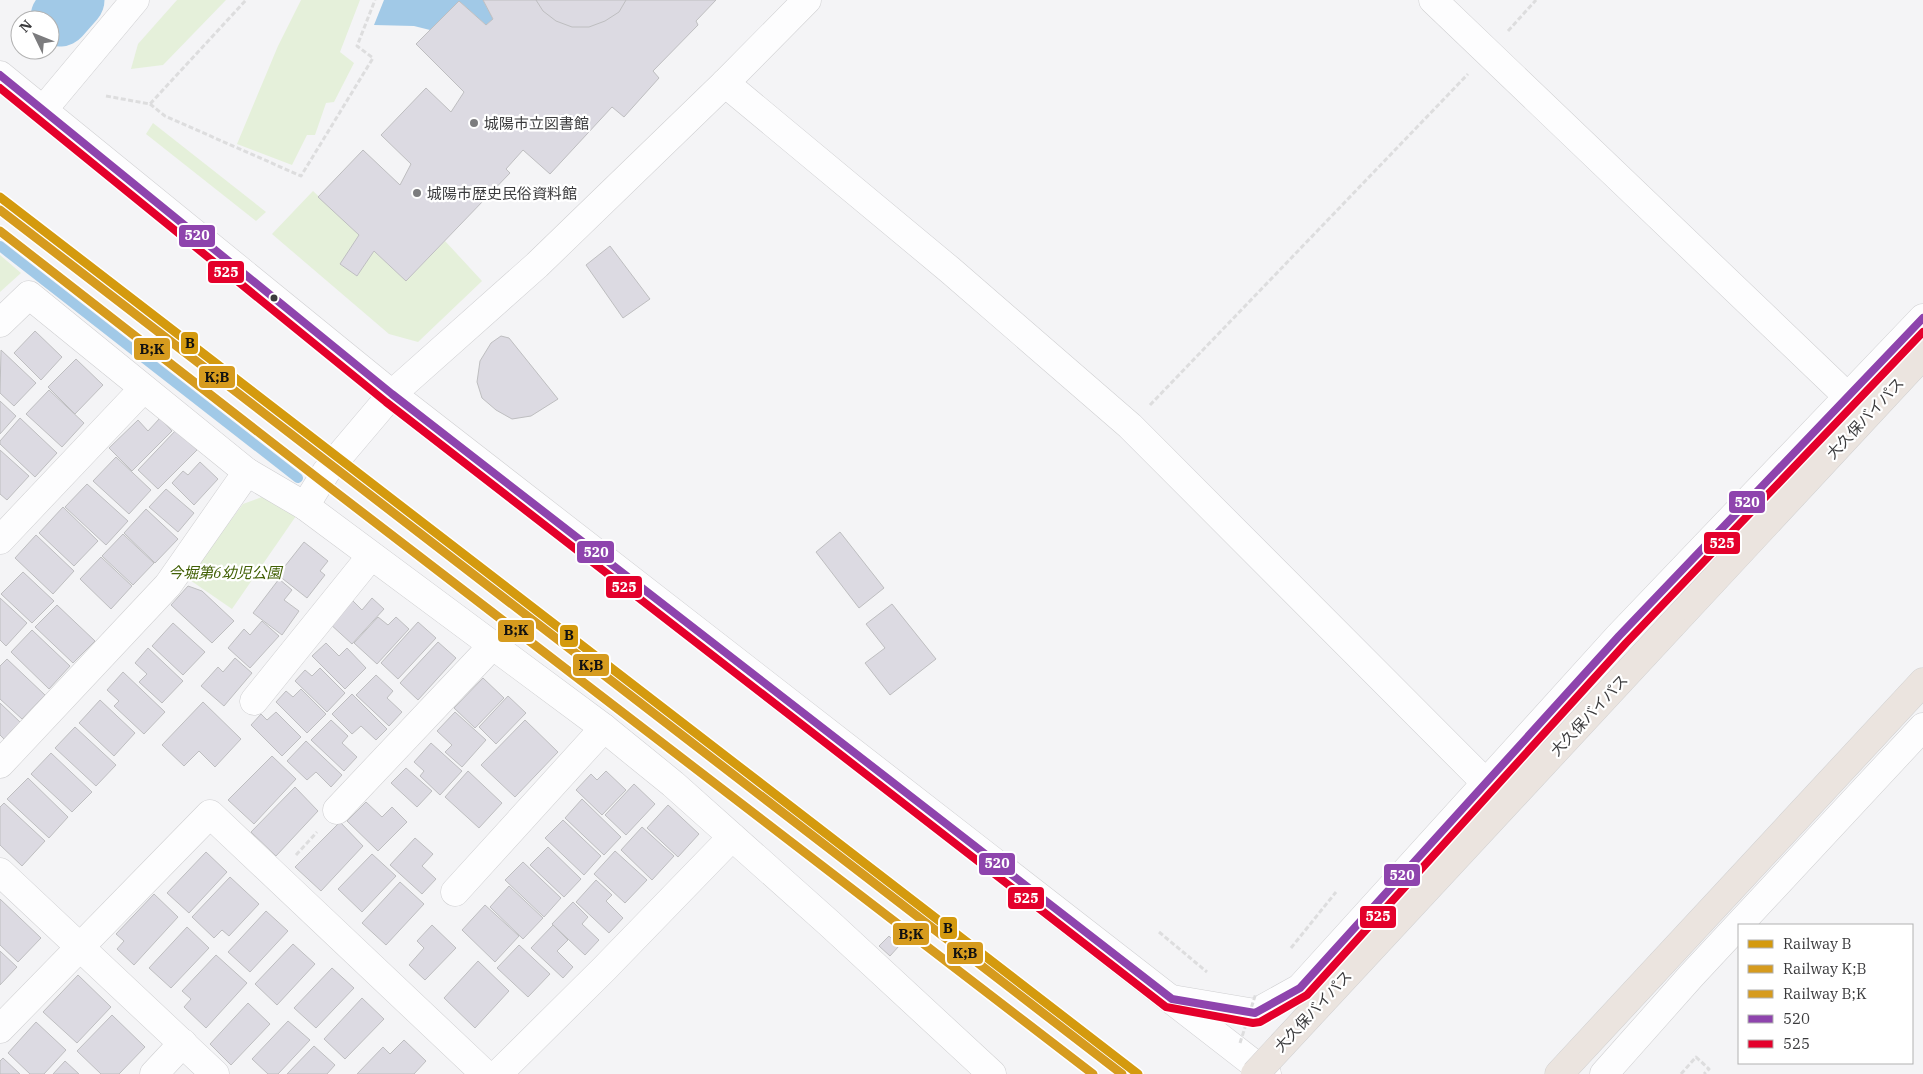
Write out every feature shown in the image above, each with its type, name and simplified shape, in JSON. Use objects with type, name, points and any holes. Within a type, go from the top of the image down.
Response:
[{"type":"highway","name":"大久保バイパス","points":[[1255,1074],[1923,356]]},
{"type":"highway","points":[[1559,1074],[1923,682]]},
{"type":"street","points":[[44,110],[135,0]]},
{"type":"street","points":[[305,506],[326,472],[392,394],[537,265],[725,83],[807,0]]},
{"type":"street","points":[[1433,0],[1847,396]]},
{"type":"street","points":[[0,75],[392,394],[1267,1074]]},
{"type":"street","points":[[725,83],[950,270],[1130,426],[1485,782]]},
{"type":"street","points":[[0,323],[29,295],[142,389],[247,472],[305,506],[604,728],[673,784],[830,924],[992,1074]]},
{"type":"street","points":[[1172,999],[1255,1013],[1300,988],[1618,636],[1923,318]]},
{"type":"street","points":[[0,540],[142,389]]},
{"type":"street","points":[[0,764],[168,585],[247,472]]},
{"type":"street","points":[[254,701],[371,556]]},
{"type":"street","points":[[337,810],[492,645]]},
{"type":"street","points":[[1739,924],[1923,727]]},
{"type":"street","points":[[455,892],[604,728]]},
{"type":"street","points":[[0,1029],[210,814],[484,1074]]},
{"type":"street","points":[[498,1074],[604,969],[732,837]]},
{"type":"street","points":[[0,872],[215,1074]]},
{"type":"street","points":[[1604,1074],[1738,926]]},
{"type":"street","points":[[154,1074],[183,1043]]},
{"type":"path","points":[[150,104],[246,0]]},
{"type":"path","points":[[106,96],[150,104],[165,116],[301,176],[373,58],[356,46],[375,0]]},
{"type":"path","points":[[1130,426],[1489,52],[1536,0]]},
{"type":"path","points":[[275,877],[337,810]]},
{"type":"path","points":[[1287,954],[1336,892]]},
{"type":"path","points":[[1159,932],[1204,971],[1213,974]]},
{"type":"path","points":[[1239,1047],[1256,994],[1262,986]]},
{"type":"path","points":[[1248,990],[1256,994]]},
{"type":"path","points":[[1680,1074],[1696,1058],[1709,1069],[1704,1074]]},
{"type":"green space","points":[[177,0],[226,0],[163,65],[131,69],[138,44]]},
{"type":"green space","points":[[301,0],[360,0],[340,52],[354,63],[334,102],[326,103],[315,135],[307,135],[292,165],[237,144],[278,46]]},
{"type":"green space","points":[[153,123],[266,212],[256,221],[146,134]]},
{"type":"green space","points":[[313,191],[359,235],[340,264],[357,276],[374,251],[406,281],[445,241],[482,281],[418,342],[389,334],[272,234]]},
{"type":"green space","points":[[0,255],[21,273],[0,292]]},
{"type":"green space","name":"今堀第6幼児公園","points":[[267,495],[296,516],[232,609],[187,578],[243,504]]},
{"type":"water","points":[[384,0],[483,0],[493,19],[486,25],[459,1],[430,30],[414,26],[374,25]]},
{"type":"building","points":[[483,0],[716,0],[696,21],[698,25],[653,71],[659,78],[624,117],[612,107],[550,174],[523,150],[506,169],[510,173],[406,281],[374,251],[357,276],[340,264],[359,235],[318,197],[363,150],[400,185],[411,164],[381,135],[426,88],[451,112],[464,92],[416,44],[459,1],[486,25],[493,19]]},
{"type":"building","points":[[536,0],[626,0],[619,12],[605,21],[589,27],[572,27],[556,21],[543,11]]},
{"type":"building","points":[[610,246],[650,299],[623,318],[586,265]]},
{"type":"building","points":[[35,331],[62,357],[41,380],[14,353]]},
{"type":"building","points":[[501,336],[509,338],[558,399],[531,416],[512,419],[496,410],[482,398],[477,382],[480,361],[491,343]]},
{"type":"building","points":[[1,350],[36,383],[14,406],[0,393]]},
{"type":"building","points":[[76,359],[103,385],[75,414],[48,387]]},
{"type":"building","points":[[49,390],[84,423],[62,447],[26,414]]},
{"type":"building","points":[[0,401],[16,416],[0,434]]},
{"type":"building","points":[[20,418],[57,453],[35,477],[0,444],[0,441]]},
{"type":"building","points":[[160,418],[172,431],[132,471],[109,448],[138,420],[148,431]]},
{"type":"building","points":[[176,430],[197,450],[158,489],[138,470]]},
{"type":"building","points":[[0,450],[29,476],[7,500],[0,494]]},
{"type":"building","points":[[116,457],[151,490],[129,514],[93,481]]},
{"type":"building","points":[[200,462],[218,479],[194,505],[172,483],[183,471],[188,475]]},
{"type":"building","points":[[87,484],[128,521],[106,545],[65,507]]},
{"type":"building","points":[[166,489],[194,513],[178,532],[149,507]]},
{"type":"building","points":[[63,507],[98,541],[74,566],[39,533]]},
{"type":"building","points":[[146,509],[178,539],[155,563],[124,533]]},
{"type":"building","points":[[840,532],[884,588],[859,608],[816,552]]},
{"type":"building","points":[[123,534],[154,563],[133,585],[102,556]]},
{"type":"building","points":[[36,535],[74,571],[53,594],[15,558]]},
{"type":"building","points":[[304,542],[328,561],[320,571],[325,575],[307,598],[278,575]]},
{"type":"building","points":[[101,557],[132,586],[111,609],[80,579]]},
{"type":"building","points":[[23,572],[54,601],[32,623],[1,594]]},
{"type":"building","points":[[279,579],[292,590],[284,600],[299,611],[282,635],[253,613]]},
{"type":"building","points":[[188,586],[202,591],[234,621],[212,643],[171,605]]},
{"type":"building","points":[[0,598],[27,623],[6,646],[0,640]]},
{"type":"building","points":[[372,598],[384,609],[352,644],[329,623],[351,599],[362,610]]},
{"type":"building","points":[[892,604],[936,659],[890,695],[865,663],[885,648],[866,624]]},
{"type":"building","points":[[57,605],[95,641],[73,663],[35,627]]},
{"type":"building","points":[[378,617],[388,625],[396,617],[409,629],[377,664],[354,643]]},
{"type":"building","points":[[262,621],[279,636],[250,668],[228,648],[244,629],[250,635]]},
{"type":"building","points":[[418,622],[436,638],[398,679],[381,663]]},
{"type":"building","points":[[173,623],[205,652],[183,675],[152,646]]},
{"type":"building","points":[[32,630],[70,666],[49,689],[11,652]]},
{"type":"building","points":[[438,642],[456,658],[418,700],[400,683]]},
{"type":"building","points":[[326,643],[339,656],[347,648],[366,668],[345,689],[312,656]]},
{"type":"building","points":[[148,648],[183,681],[162,703],[139,682],[147,674],[135,663]]},
{"type":"building","points":[[235,658],[252,673],[224,706],[201,686],[218,667],[223,672]]},
{"type":"building","points":[[7,659],[45,695],[22,719],[0,699],[0,666]]},
{"type":"building","points":[[320,668],[345,693],[327,712],[295,681],[305,670],[312,676]]},
{"type":"building","points":[[123,672],[165,712],[144,734],[114,706],[119,701],[107,690]]},
{"type":"building","points":[[376,675],[393,691],[387,698],[402,712],[389,726],[356,695]]},
{"type":"building","points":[[483,678],[504,698],[475,728],[454,708]]},
{"type":"building","points":[[301,689],[326,714],[307,733],[276,702],[286,691],[293,697]]},
{"type":"building","points":[[352,694],[387,729],[376,740],[361,726],[352,734],[332,714]]},
{"type":"building","points":[[508,696],[526,713],[496,744],[479,727]]},
{"type":"building","points":[[100,700],[135,733],[114,756],[79,723]]},
{"type":"building","points":[[203,702],[241,739],[215,767],[199,751],[184,766],[162,745]]},
{"type":"building","points":[[0,703],[20,722],[4,739],[0,735]]},
{"type":"building","points":[[276,712],[301,737],[282,756],[251,725],[261,714],[267,720]]},
{"type":"building","points":[[455,712],[486,740],[462,767],[445,752],[452,745],[437,731]]},
{"type":"building","points":[[331,720],[348,736],[342,743],[357,757],[344,771],[311,740]]},
{"type":"building","points":[[525,720],[558,752],[515,797],[481,765]]},
{"type":"building","points":[[75,727],[116,765],[96,786],[55,748]]},
{"type":"building","points":[[306,741],[342,775],[331,787],[316,772],[307,780],[287,761]]},
{"type":"building","points":[[431,743],[462,771],[440,795],[420,776],[424,771],[414,762]]},
{"type":"building","points":[[51,753],[92,792],[72,812],[31,774]]},
{"type":"building","points":[[272,756],[296,779],[254,824],[228,800]]},
{"type":"building","points":[[406,768],[432,791],[417,807],[391,783]]},
{"type":"building","points":[[468,771],[502,803],[479,828],[445,797]]},
{"type":"building","points":[[606,771],[626,790],[602,815],[576,790],[591,774],[597,780]]},
{"type":"building","points":[[28,778],[68,817],[49,838],[7,799]]},
{"type":"building","points":[[634,784],[655,804],[626,835],[605,815]]},
{"type":"building","points":[[295,787],[318,811],[276,856],[251,832]]},
{"type":"building","points":[[582,799],[621,837],[604,855],[565,818]]},
{"type":"building","points":[[366,802],[382,817],[392,807],[407,822],[378,851],[347,821]]},
{"type":"building","points":[[4,803],[45,841],[22,866],[0,845],[0,807]]},
{"type":"building","points":[[668,805],[699,834],[678,857],[647,828]]},
{"type":"building","points":[[563,820],[601,856],[584,875],[545,838]]},
{"type":"building","points":[[340,822],[363,846],[321,891],[295,867]]},
{"type":"building","points":[[642,827],[674,856],[652,880],[621,850]]},
{"type":"building","points":[[415,838],[433,854],[422,866],[436,879],[422,894],[390,865]]},
{"type":"building","points":[[548,847],[581,879],[564,897],[530,865]]},
{"type":"building","points":[[615,851],[647,880],[625,903],[594,874]]},
{"type":"building","points":[[206,852],[227,872],[189,913],[167,893]]},
{"type":"building","points":[[372,854],[396,876],[362,912],[338,889]]},
{"type":"building","points":[[523,862],[561,898],[544,917],[505,880]]},
{"type":"building","points":[[230,877],[259,904],[229,936],[222,930],[214,938],[192,917]]},
{"type":"building","points":[[596,880],[612,895],[606,901],[623,918],[609,933],[576,902]]},
{"type":"building","points":[[400,882],[424,904],[386,945],[362,923]]},
{"type":"building","points":[[509,886],[543,918],[523,939],[490,907]]},
{"type":"building","points":[[154,894],[178,917],[134,965],[117,949],[124,941],[116,934]]},
{"type":"building","points":[[0,899],[41,938],[18,962],[0,945]]},
{"type":"building","points":[[573,902],[588,917],[582,924],[599,940],[585,955],[552,924]]},
{"type":"building","points":[[485,905],[519,936],[495,962],[462,930]]},
{"type":"building","points":[[266,911],[288,931],[250,972],[228,952]]},
{"type":"building","points":[[432,925],[456,948],[425,980],[409,965],[424,948],[417,941]]},
{"type":"building","points":[[553,925],[568,940],[557,951],[573,967],[563,978],[531,948]]},
{"type":"building","points":[[187,927],[209,948],[171,988],[149,968]]},
{"type":"building","points":[[889,936],[899,946],[890,956],[879,946]]},
{"type":"building","points":[[293,944],[315,964],[277,1005],[255,984]]},
{"type":"building","points":[[519,945],[550,974],[528,997],[497,968]]},
{"type":"building","points":[[0,951],[17,967],[0,985]]},
{"type":"building","points":[[216,955],[247,983],[206,1028],[184,1007],[191,999],[182,991]]},
{"type":"building","points":[[478,961],[509,991],[475,1028],[444,998]]},
{"type":"building","points":[[332,968],[354,988],[316,1028],[294,1008]]},
{"type":"building","points":[[78,975],[111,1007],[77,1043],[43,1012]]},
{"type":"building","points":[[362,998],[384,1019],[345,1059],[324,1039]]},
{"type":"building","points":[[248,1003],[270,1024],[231,1065],[210,1044]]},
{"type":"building","points":[[112,1015],[145,1047],[119,1074],[101,1074],[77,1051]]},
{"type":"building","points":[[288,1021],[310,1040],[278,1074],[268,1074],[252,1059]]},
{"type":"building","points":[[36,1022],[66,1050],[44,1074],[30,1074],[8,1053]]},
{"type":"building","points":[[404,1040],[426,1061],[414,1074],[357,1074],[383,1047],[390,1054]]},
{"type":"building","points":[[314,1046],[335,1065],[327,1074],[287,1074]]},
{"type":"building","points":[[3,1058],[20,1074],[0,1074],[0,1061]]},
{"type":"building","points":[[65,1061],[79,1074],[53,1074]]},
{"type":"waterway","points":[[60,17],[75,0]]},
{"type":"waterway","points":[[0,246],[298,478]]},
{"type":"rail line","name":"B","points":[[0,197],[1138,1074]]},
{"type":"rail line","name":"K;B","points":[[0,210],[1122,1074]]},
{"type":"rail line","name":"B;K","points":[[0,231],[320,480],[1093,1074]]},
{"type":"transit line","name":"520","points":[[0,75],[392,394],[1172,999],[1255,1013],[1300,988],[1619,636],[1923,318]]},
{"type":"transit line","name":"525","points":[[0,88],[386,402],[1166,1007],[1253,1023],[1260,1022],[1307,995],[1626,643],[1923,332]]},
{"type":"place","name":"城陽市立図書館","points":[[474,123]]},
{"type":"place","name":"城陽市歴史民俗資料館","points":[[417,193]]}]
